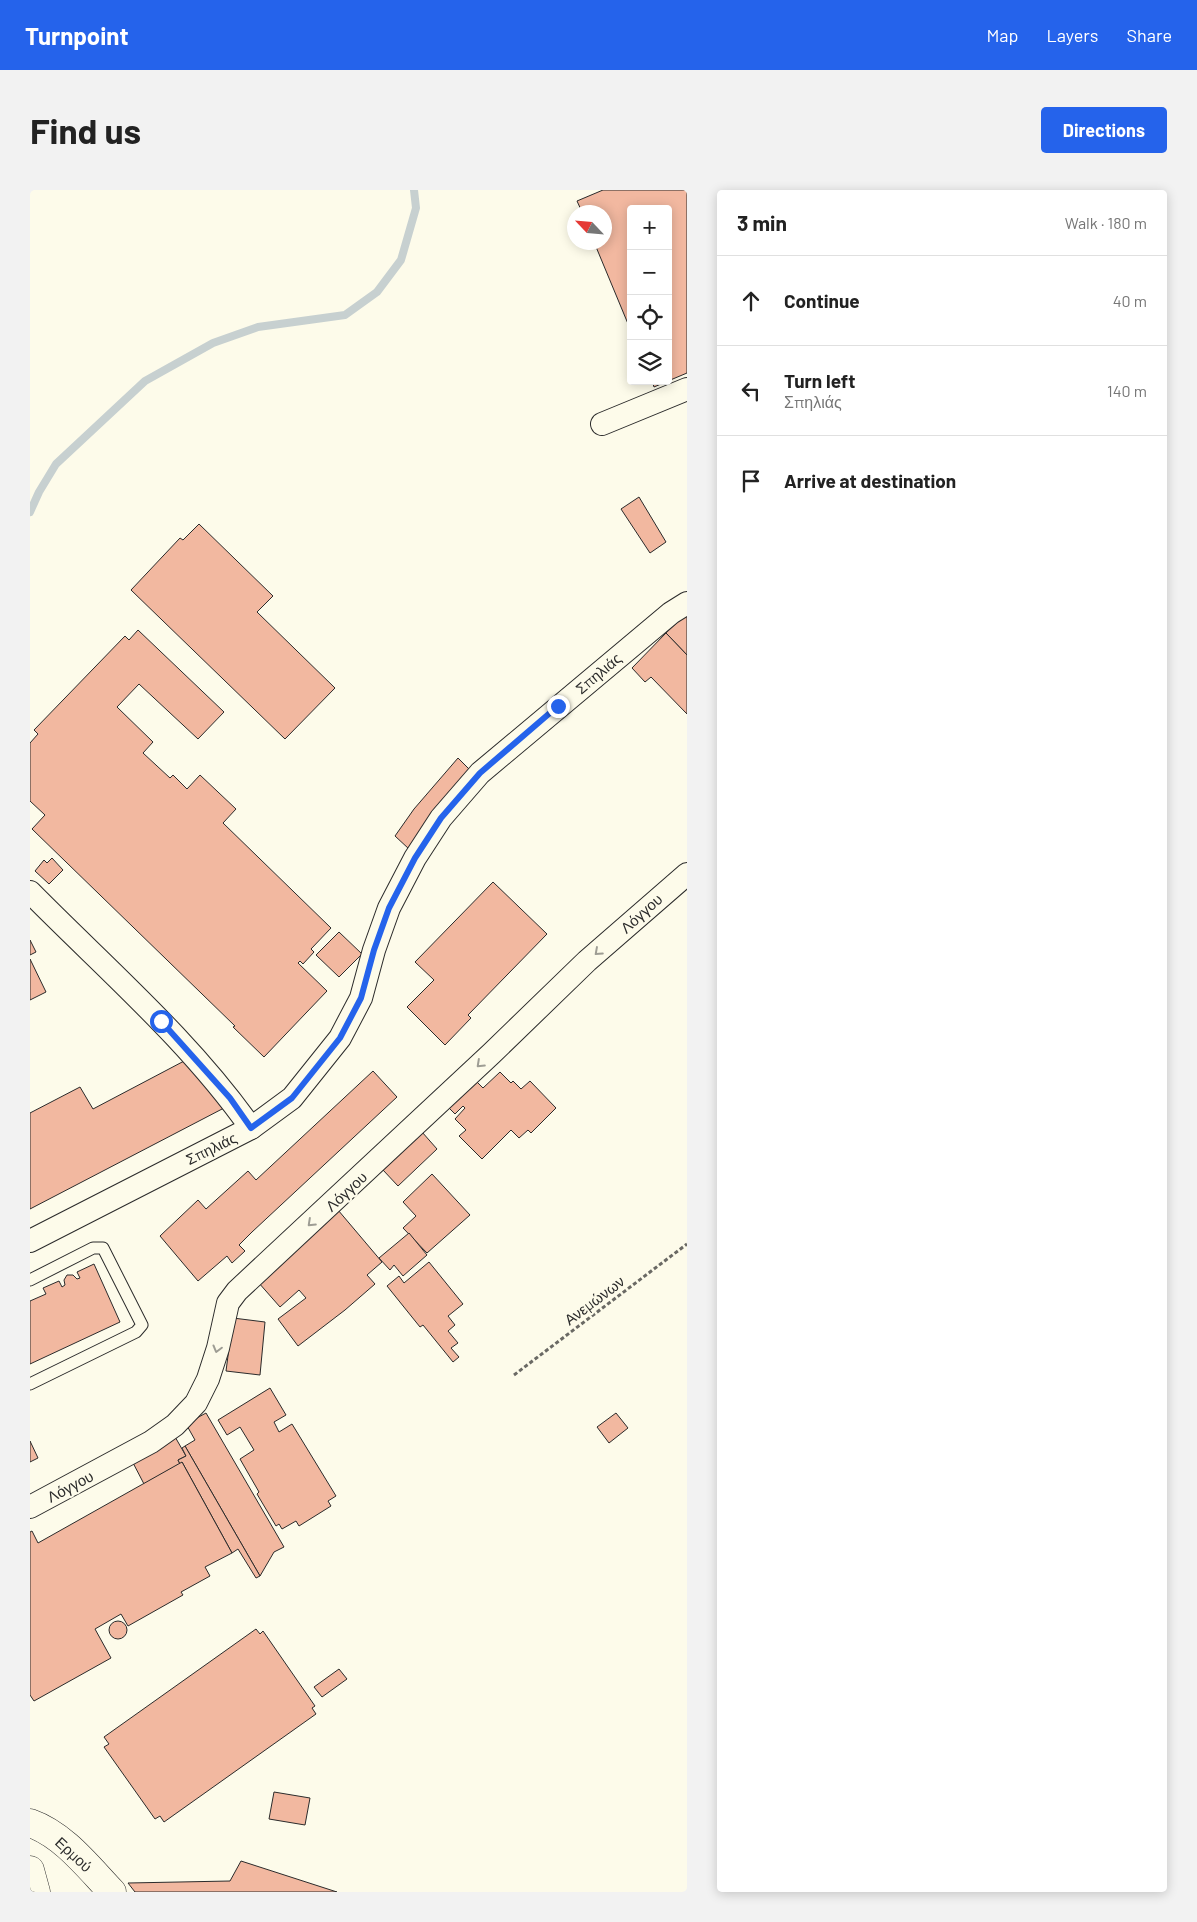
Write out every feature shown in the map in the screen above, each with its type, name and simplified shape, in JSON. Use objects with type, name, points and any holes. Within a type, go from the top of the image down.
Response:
[{"type":"main road","name":"Ερμού","points":[[30,1823],[46,1829],[59,1839],[112,1892]]},
{"type":"main road","points":[[30,1870],[36,1892]]},
{"type":"street","points":[[602,424],[687,389]]},
{"type":"street","name":"Σπηλιάς","points":[[30,1240],[251,1128],[292,1098],[340,1038],[361,998],[374,950],[389,908],[415,858],[441,818],[480,773],[671,612],[687,603]]},
{"type":"street","name":"Λόγγου","points":[[30,1508],[151,1442],[175,1425],[196,1403],[208,1379],[218,1348],[228,1302],[237,1292],[492,1054],[587,962],[687,874]]},
{"type":"street","points":[[30,892],[161,1021],[230,1098],[251,1128]]},
{"type":"lane","points":[[30,1280],[93,1248],[103,1248],[142,1325],[136,1332],[30,1384]]},
{"type":"path","name":"Ανεμώνων","points":[[514,1374],[687,1244]]},
{"type":"building","points":[[603,190],[687,190],[687,373],[672,379],[672,205],[627,205],[627,321],[597,250],[612,250],[612,205],[579,205],[577,201]]},
{"type":"building","points":[[639,497],[666,542],[650,553],[621,509]]},
{"type":"building","points":[[199,524],[273,596],[257,612],[335,688],[285,739],[131,590],[180,538],[183,540]]},
{"type":"building","points":[[687,613],[687,655],[666,633]]},
{"type":"building","points":[[138,630],[224,712],[198,739],[139,684],[117,707],[153,742],[143,753],[170,778],[173,775],[187,789],[200,775],[236,809],[223,823],[331,928],[311,949],[314,952],[303,964],[300,961],[298,963],[327,991],[264,1057],[233,1027],[235,1026],[32,829],[45,815],[30,801],[30,743],[38,734],[34,730],[125,636],[129,640]]},
{"type":"building","points":[[666,633],[687,655],[687,714],[651,677],[645,682],[632,668]]},
{"type":"building","points":[[458,758],[471,771],[409,849],[395,836],[414,809]]},
{"type":"building","points":[[52,858],[63,870],[49,884],[35,871],[44,860],[47,863]]},
{"type":"building","points":[[493,882],[547,934],[468,1015],[471,1018],[445,1045],[407,1007],[434,980],[415,962]]},
{"type":"building","points":[[339,932],[362,954],[339,977],[316,955]]},
{"type":"building","points":[[30,940],[36,952],[30,955]]},
{"type":"building","points":[[30,959],[46,992],[30,1000]]},
{"type":"building","points":[[186,1060],[224,1108],[30,1209],[30,1113],[80,1087],[93,1109]]},
{"type":"building","points":[[373,1071],[397,1097],[239,1245],[245,1251],[232,1263],[227,1256],[198,1281],[160,1236],[198,1200],[206,1209],[248,1171],[256,1180]]},
{"type":"building","points":[[500,1072],[511,1083],[513,1081],[521,1089],[530,1081],[556,1108],[531,1133],[528,1130],[519,1138],[511,1130],[482,1159],[459,1136],[466,1130],[455,1119],[465,1108],[463,1106],[455,1114],[448,1107],[476,1081],[483,1088]]},
{"type":"building","points":[[422,1132],[437,1149],[398,1186],[383,1170]]},
{"type":"building","points":[[432,1174],[470,1215],[427,1253],[403,1228],[416,1216],[403,1202]]},
{"type":"building","points":[[338,1210],[382,1262],[367,1275],[375,1284],[298,1346],[278,1319],[306,1298],[299,1290],[280,1307],[258,1282]]},
{"type":"building","points":[[409,1233],[427,1255],[403,1276],[394,1265],[390,1270],[379,1258]]},
{"type":"building","points":[[429,1262],[463,1304],[448,1316],[455,1325],[448,1331],[458,1343],[451,1348],[459,1357],[453,1362],[423,1325],[420,1327],[387,1286],[399,1276],[404,1283]]},
{"type":"building","points":[[94,1264],[120,1322],[30,1364],[30,1301],[46,1294],[43,1288],[59,1281],[62,1287],[65,1285],[64,1280],[67,1275],[73,1275],[77,1279],[80,1278],[77,1272]]},
{"type":"building","points":[[233,1318],[265,1322],[260,1375],[226,1371]]},
{"type":"building","points":[[270,1388],[286,1415],[274,1422],[279,1432],[292,1424],[336,1496],[328,1501],[331,1506],[299,1526],[296,1521],[282,1529],[279,1524],[276,1526],[257,1494],[259,1492],[240,1459],[254,1450],[240,1427],[227,1435],[218,1420]]},
{"type":"building","points":[[206,1413],[284,1547],[274,1552],[260,1576],[185,1446],[195,1440],[186,1424]]},
{"type":"building","points":[[616,1413],[628,1428],[609,1443],[597,1427]]},
{"type":"building","points":[[174,1435],[186,1456],[178,1460],[180,1464],[144,1484],[131,1459]]},
{"type":"building","points":[[30,1441],[38,1458],[30,1462]]},
{"type":"building","points":[[185,1446],[260,1576],[256,1578],[238,1549],[232,1553],[182,1462],[180,1464],[178,1460],[186,1456],[182,1448]]},
{"type":"building","points":[[182,1462],[232,1553],[205,1567],[210,1576],[181,1592],[183,1595],[128,1626],[121,1614],[95,1629],[111,1658],[34,1701],[30,1695],[30,1532],[32,1531],[38,1543]]},
{"type":"building","points":[[114,1621],[122,1621],[127,1626],[125,1637],[114,1639],[109,1634],[109,1626]]},
{"type":"building","points":[[256,1629],[260,1634],[263,1631],[315,1706],[312,1708],[316,1714],[164,1822],[160,1816],[155,1819],[104,1747],[109,1744],[104,1737]]},
{"type":"building","points":[[339,1669],[347,1679],[322,1697],[314,1687]]},
{"type":"building","points":[[274,1792],[310,1798],[305,1825],[269,1819]]},
{"type":"building","points":[[241,1861],[337,1892],[135,1892],[128,1883],[230,1881]]},
{"type":"waterway","points":[[30,512],[39,492],[56,464],[145,381],[213,343],[258,327],[345,315],[377,292],[401,260],[416,208],[414,190]]},
{"type":"route","points":[[161,1021],[230,1098],[251,1128],[292,1098],[340,1038],[361,998],[374,950],[389,908],[415,858],[441,818],[480,773],[558,706]]}]
